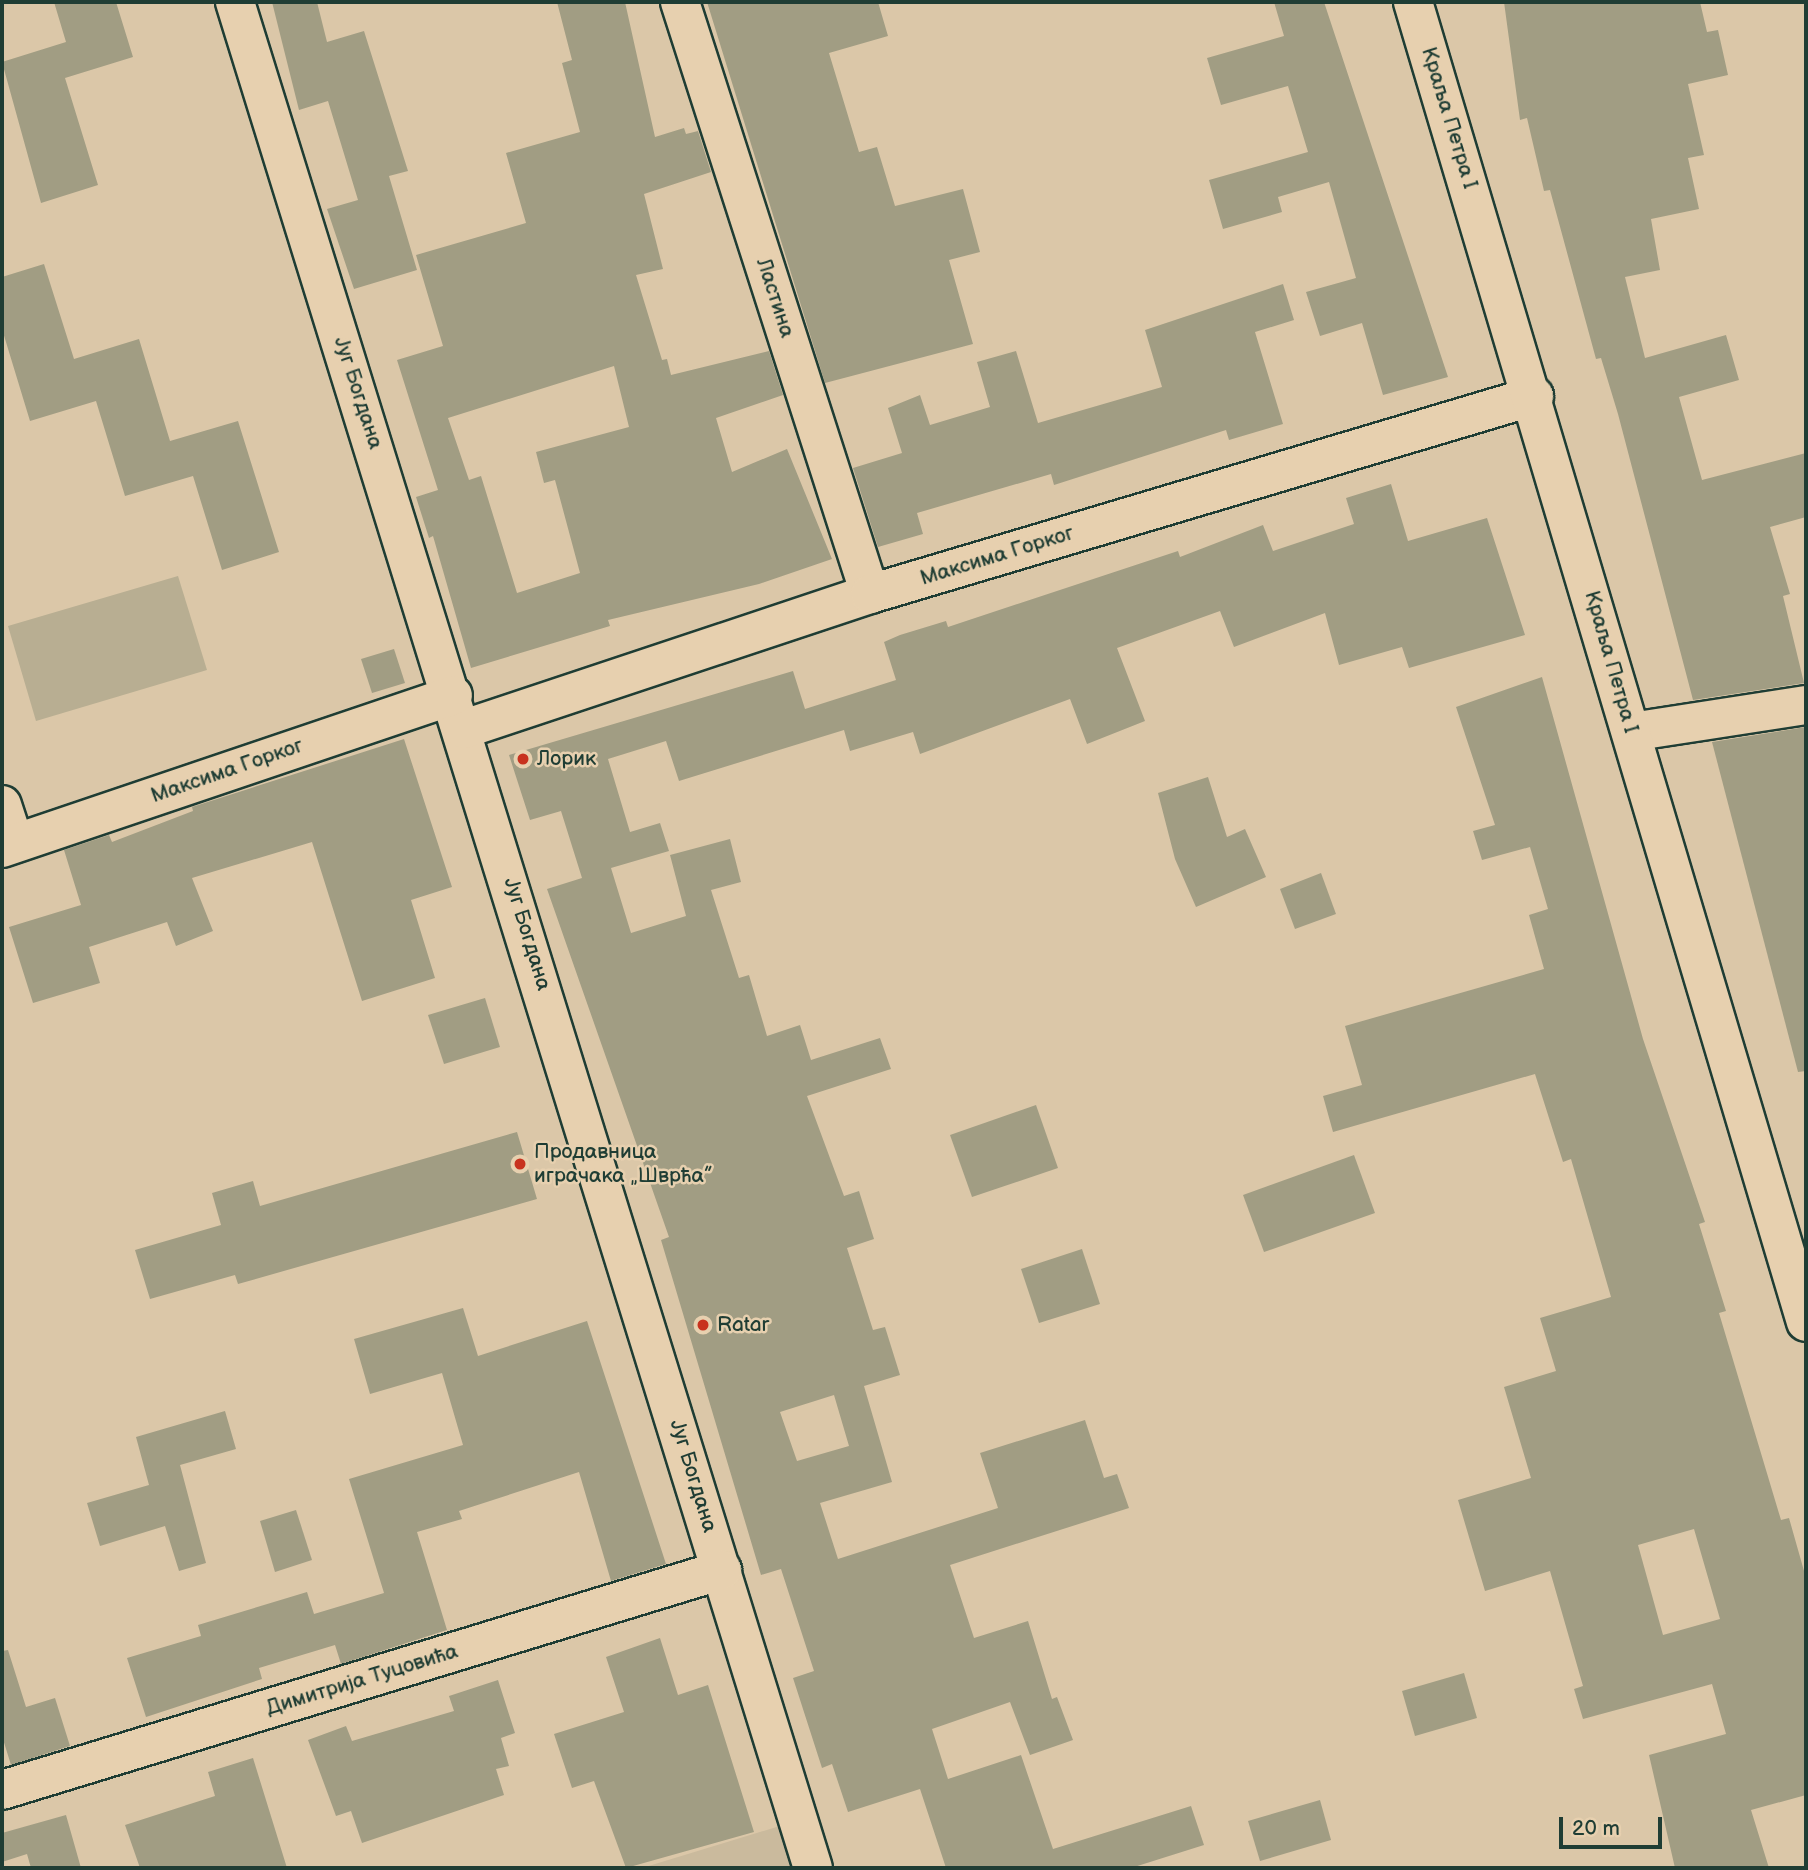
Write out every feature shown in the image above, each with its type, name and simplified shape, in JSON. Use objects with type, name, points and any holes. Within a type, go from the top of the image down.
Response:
[{"type":"street","name":"Југ Богдана","points":[[235,2],[459,712],[813,1868]]},
{"type":"street","name":"Ластина","points":[[680,2],[870,594]]},
{"type":"street","name":"Краља Петра I","points":[[1413,2],[1534,396],[1806,1322]]},
{"type":"street","name":"Максима Горког","points":[[8,845],[870,594],[1534,396]]},
{"type":"street","points":[[1631,732],[1806,705]]},
{"type":"street","points":[[2,805],[8,845]]},
{"type":"street","name":"Димитрија Туцовића","points":[[2,1790],[722,1570]]},
{"type":"shaded area","points":[[178,576],[207,670],[36,721],[8,626]]},
{"type":"shaded area","points":[[783,1825],[796,1868],[642,1868]]},
{"type":"building","points":[[54,2],[116,2],[133,57],[65,78],[98,185],[41,203],[2,62],[66,42]]},
{"type":"building","points":[[272,2],[317,2],[327,42],[364,31],[408,171],[389,176],[417,270],[354,289],[327,209],[358,200],[328,101],[299,110]]},
{"type":"building","points":[[557,2],[625,2],[655,137],[684,128],[686,134],[698,131],[711,172],[644,194],[663,269],[636,275],[662,360],[667,359],[671,375],[769,351],[783,395],[716,418],[732,472],[787,449],[832,559],[759,584],[608,620],[610,626],[471,668],[433,536],[429,538],[416,497],[438,490],[397,360],[443,346],[416,255],[526,223],[506,153],[580,132],[562,63],[572,60]],"holes":[[[614,366],[629,427],[536,452],[544,483],[555,480],[580,573],[517,593],[481,476],[469,480],[448,418]]]},
{"type":"building","points":[[707,2],[878,2],[888,36],[829,53],[859,152],[877,147],[895,206],[963,189],[980,252],[949,260],[973,344],[825,383]]},
{"type":"building","points":[[1274,2],[1324,2],[1448,377],[1383,395],[1362,323],[1320,336],[1306,292],[1356,278],[1329,182],[1278,197],[1282,212],[1223,229],[1209,180],[1308,152],[1288,86],[1221,105],[1207,58],[1284,36]]},
{"type":"building","points":[[1504,2],[1700,2],[1707,32],[1718,30],[1728,75],[1688,84],[1704,155],[1688,158],[1699,209],[1651,219],[1660,270],[1625,277],[1645,358],[1726,335],[1739,380],[1679,397],[1702,480],[1806,453],[1806,517],[1770,527],[1790,594],[1783,596],[1804,683],[1693,700],[1618,414],[1601,358],[1596,359],[1550,190],[1544,191],[1527,118],[1520,120]]},
{"type":"building","points":[[44,264],[74,359],[139,339],[170,441],[238,421],[279,552],[222,570],[193,476],[125,496],[96,401],[30,421],[2,329],[2,277]]},
{"type":"building","points":[[1283,284],[1294,320],[1255,332],[1283,424],[1229,440],[1226,430],[1054,485],[1051,474],[917,513],[923,534],[878,547],[853,468],[902,453],[888,408],[920,395],[930,425],[990,407],[977,362],[1016,351],[1038,423],[1162,387],[1145,330]]},
{"type":"building","points":[[1391,484],[1408,541],[1487,518],[1525,635],[1409,668],[1402,647],[1339,665],[1325,613],[1234,647],[1220,611],[1117,648],[1145,721],[1087,744],[1070,699],[920,754],[913,732],[850,751],[844,730],[679,781],[666,741],[608,759],[630,832],[660,823],[669,851],[611,868],[631,933],[686,916],[670,855],[730,839],[741,882],[711,890],[739,978],[749,975],[767,1036],[800,1025],[811,1060],[880,1038],[891,1069],[807,1096],[844,1196],[859,1191],[874,1239],[847,1248],[873,1330],[885,1327],[900,1375],[864,1386],[892,1482],[820,1503],[838,1559],[998,1508],[980,1453],[1085,1420],[1104,1478],[1117,1474],[1129,1508],[950,1565],[974,1638],[1028,1621],[1052,1699],[1057,1697],[1073,1740],[1030,1755],[1010,1702],[932,1729],[948,1779],[1021,1755],[1053,1849],[1191,1806],[1204,1845],[1131,1868],[946,1868],[920,1789],[848,1812],[832,1764],[822,1768],[793,1678],[814,1671],[781,1569],[761,1575],[661,1240],[669,1237],[547,889],[582,878],[561,811],[530,820],[509,755],[793,671],[805,709],[896,680],[884,642],[900,635],[946,621],[948,627],[1178,551],[1180,557],[1263,525],[1273,551],[1354,524],[1346,498]],"holes":[[[834,1395],[849,1446],[797,1461],[780,1412]]]},
{"type":"building","points":[[394,649],[405,683],[372,693],[361,659]]},
{"type":"building","points":[[1542,677],[1643,1039],[1705,1222],[1699,1224],[1726,1311],[1719,1313],[1781,1520],[1789,1518],[1806,1578],[1806,1795],[1751,1810],[1769,1868],[1675,1868],[1649,1755],[1726,1734],[1712,1684],[1583,1719],[1574,1689],[1583,1686],[1550,1571],[1485,1591],[1458,1500],[1531,1478],[1504,1387],[1556,1371],[1540,1318],[1611,1297],[1571,1159],[1563,1162],[1535,1074],[1333,1132],[1323,1096],[1362,1085],[1345,1026],[1544,969],[1529,915],[1548,909],[1530,847],[1482,860],[1473,831],[1495,825],[1456,707]],"holes":[[[1694,1529],[1720,1619],[1663,1635],[1638,1545]]]},
{"type":"building","points":[[1806,727],[1806,1071],[1798,1072],[1712,742]]},
{"type":"building","points":[[404,739],[452,887],[411,900],[435,978],[362,1001],[312,842],[192,878],[213,931],[176,946],[167,922],[89,947],[100,983],[33,1003],[9,927],[81,905],[64,850],[109,835],[112,842],[193,811],[192,807]]},
{"type":"building","points":[[1208,777],[1227,837],[1245,829],[1266,877],[1196,907],[1175,859],[1158,793]]},
{"type":"building","points":[[1321,873],[1336,914],[1295,929],[1280,889]]},
{"type":"building","points":[[485,998],[500,1047],[444,1064],[428,1015]]},
{"type":"building","points":[[1036,1105],[1058,1168],[972,1197],[950,1135]]},
{"type":"building","points":[[517,1132],[537,1199],[238,1284],[235,1275],[150,1299],[135,1250],[221,1225],[212,1193],[253,1181],[260,1206]]},
{"type":"building","points":[[1354,1155],[1375,1213],[1264,1252],[1243,1195]]},
{"type":"building","points":[[1082,1249],[1100,1304],[1039,1323],[1021,1269]]},
{"type":"building","points":[[463,1308],[478,1356],[587,1321],[666,1564],[611,1581],[579,1472],[459,1511],[462,1519],[417,1532],[447,1630],[341,1664],[335,1645],[259,1668],[262,1679],[146,1717],[127,1658],[201,1636],[198,1625],[307,1592],[314,1614],[384,1593],[349,1479],[463,1445],[442,1373],[370,1394],[354,1339]]},
{"type":"building","points":[[225,1411],[236,1449],[180,1465],[206,1563],[179,1571],[165,1526],[100,1546],[87,1503],[149,1485],[136,1437]]},
{"type":"building","points":[[296,1510],[312,1560],[275,1572],[260,1521]]},
{"type":"building","points":[[660,1638],[678,1695],[708,1685],[754,1832],[626,1868],[594,1781],[572,1788],[554,1734],[624,1712],[606,1657]]},
{"type":"building","points":[[8,1650],[26,1707],[55,1698],[70,1746],[11,1765],[2,1736],[2,1651]]},
{"type":"building","points":[[1464,1673],[1477,1718],[1415,1736],[1402,1691]]},
{"type":"building","points":[[498,1680],[515,1733],[501,1738],[509,1766],[496,1769],[504,1795],[362,1843],[351,1811],[336,1816],[308,1740],[346,1726],[352,1741],[454,1711],[449,1696]]},
{"type":"building","points":[[253,1758],[287,1868],[140,1868],[125,1825],[215,1796],[208,1772]]},
{"type":"building","points":[[1320,1800],[1331,1840],[1260,1861],[1248,1821]]},
{"type":"building","points":[[66,1815],[81,1868],[31,1868],[27,1854],[2,1862],[2,1833]]},
{"type":"place","name":"Лорик","points":[[523,759]]},
{"type":"place","name":"Продавница играчака „Шврћа”","points":[[520,1164]]},
{"type":"place","name":"Ratar","points":[[703,1325]]}]
